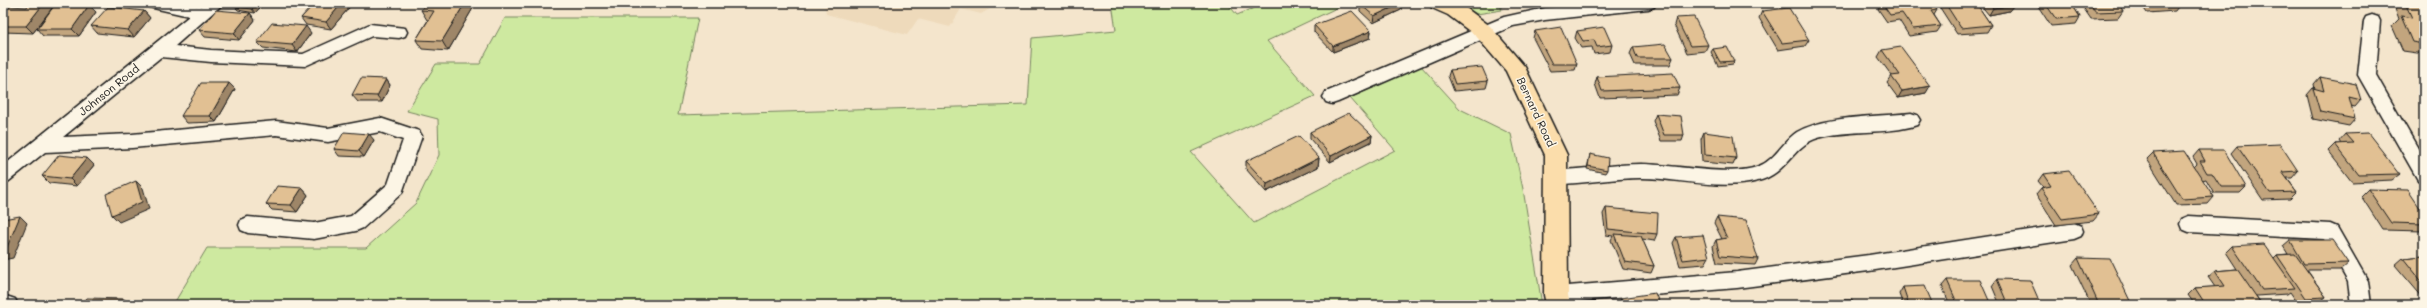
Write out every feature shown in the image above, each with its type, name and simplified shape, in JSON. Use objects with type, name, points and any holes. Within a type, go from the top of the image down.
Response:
[{"type":"main road","name":"Bernard Road","points":[[1439,3],[1454,10],[1484,31],[1515,67],[1537,109],[1556,155],[1557,300]]},
{"type":"street","points":[[155,3],[210,8]]},
{"type":"street","points":[[1332,97],[1510,21],[1545,14],[1648,3]]},
{"type":"street","name":"Johnson Road","points":[[3,176],[210,8]]},
{"type":"street","points":[[2372,21],[2367,76],[2424,175]]},
{"type":"street","points":[[158,50],[211,56],[305,60],[370,30],[399,32]]},
{"type":"street","points":[[1556,177],[1581,178],[1639,171],[1732,176],[1759,174],[1770,170],[1796,141],[1808,135],[1844,127],[1911,120]]},
{"type":"street","points":[[41,145],[132,141],[276,128],[328,135],[380,125],[413,136],[396,188],[356,223],[314,231],[248,225]]},
{"type":"street","points":[[2189,224],[2330,232],[2358,281],[2360,305]]},
{"type":"street","points":[[1557,300],[1737,280],[1869,263],[2074,231]]},
{"type":"street","points":[[3,303],[8,305]]},
{"type":"shaded area","points":[[825,3],[1000,3],[981,14],[961,9],[950,27],[918,19],[907,35],[826,14]]},
{"type":"green space","points":[[1112,3],[1227,3],[1237,15],[1266,3],[1347,3],[1267,41],[1315,96],[1191,152],[1254,223],[1395,150],[1350,98],[1421,66],[1460,109],[1511,134],[1523,189],[1542,305],[173,305],[207,248],[366,248],[416,203],[439,155],[438,119],[407,111],[436,64],[480,64],[505,18],[698,18],[678,115],[1028,105],[1032,38],[1116,30]]},
{"type":"green space","points":[[1456,3],[1499,3],[1502,10],[1477,14]]},
{"type":"building","points":[[30,3],[44,3],[26,26],[3,26],[3,15],[10,6],[27,7]]},
{"type":"building","points":[[238,3],[258,3],[252,9],[235,7]]},
{"type":"building","points":[[315,3],[342,3],[326,22],[301,18]]},
{"type":"building","points":[[426,3],[465,3],[442,41],[416,40],[434,11],[421,10]]},
{"type":"building","points":[[1402,3],[1374,16],[1360,4]]},
{"type":"building","points":[[1882,3],[1932,3],[1937,10],[1931,11],[1941,26],[1913,29],[1902,13],[1890,15]]},
{"type":"building","points":[[1945,3],[1976,3],[1991,25],[1961,28]]},
{"type":"building","points":[[1989,3],[2013,3],[2014,5],[1993,8]]},
{"type":"building","points":[[2045,3],[2071,3],[2080,17],[2056,19]]},
{"type":"building","points":[[2089,3],[2118,3],[2123,11],[2096,12]]},
{"type":"building","points":[[2150,3],[2179,3],[2180,4],[2152,6]]},
{"type":"building","points":[[2405,3],[2424,3],[2424,44],[2412,42],[2401,16],[2412,18]]},
{"type":"building","points":[[89,5],[72,29],[37,29],[54,6]]},
{"type":"building","points":[[108,7],[144,11],[128,30],[91,26]]},
{"type":"building","points":[[1789,8],[1809,40],[1782,43],[1762,11]]},
{"type":"building","points":[[216,10],[250,13],[234,33],[199,30]]},
{"type":"building","points":[[1352,11],[1371,31],[1333,46],[1314,25]]},
{"type":"building","points":[[1694,17],[1708,45],[1690,46],[1676,18]]},
{"type":"building","points":[[272,23],[306,26],[292,45],[257,42]]},
{"type":"building","points":[[1561,27],[1577,64],[1552,64],[1535,31]]},
{"type":"building","points":[[1604,27],[1612,45],[1597,47],[1594,40],[1583,41],[1577,31]]},
{"type":"building","points":[[1665,44],[1673,58],[1637,58],[1633,47]]},
{"type":"building","points":[[1727,47],[1734,61],[1720,62],[1713,49]]},
{"type":"building","points":[[1901,47],[1930,86],[1902,91],[1891,76],[1900,75],[1882,50]]},
{"type":"building","points":[[1482,67],[1488,81],[1455,84],[1450,70]]},
{"type":"building","points":[[1673,73],[1680,88],[1602,91],[1597,77]]},
{"type":"building","points":[[2320,77],[2356,84],[2361,100],[2349,97],[2355,119],[2320,112],[2313,88],[2324,91]]},
{"type":"building","points":[[361,78],[386,79],[377,96],[352,95]]},
{"type":"building","points":[[201,83],[229,83],[210,116],[181,116]]},
{"type":"building","points":[[1349,113],[1372,135],[1331,156],[1310,132]]},
{"type":"building","points":[[1656,114],[1681,116],[1684,135],[1664,135]]},
{"type":"building","points":[[344,132],[369,134],[359,151],[334,149]]},
{"type":"building","points":[[1704,132],[1733,136],[1736,158],[1705,155]]},
{"type":"building","points":[[2368,133],[2400,174],[2359,175],[2335,144],[2353,143],[2345,134]]},
{"type":"building","points":[[1299,136],[1319,158],[1267,184],[1246,161]]},
{"type":"building","points":[[2280,144],[2298,171],[2282,172],[2297,192],[2270,193],[2237,146]]},
{"type":"building","points":[[2199,150],[2224,150],[2246,187],[2221,187],[2212,173],[2207,173],[2200,161],[2205,161]]},
{"type":"building","points":[[2184,151],[2214,197],[2182,199],[2153,153]]},
{"type":"building","points":[[1590,154],[1608,158],[1607,170],[1588,166]]},
{"type":"building","points":[[59,155],[87,158],[70,179],[42,176]]},
{"type":"building","points":[[2069,171],[2099,214],[2062,219],[2041,188],[2051,186],[2043,174]]},
{"type":"building","points":[[136,181],[142,202],[112,215],[106,194]]},
{"type":"building","points":[[277,186],[302,188],[291,205],[266,204]]},
{"type":"building","points":[[2368,189],[2408,190],[2424,214],[2424,224],[2391,223]]},
{"type":"building","points":[[1606,208],[1658,213],[1657,234],[1608,229]]},
{"type":"building","points":[[20,216],[5,252],[3,252],[3,219]]},
{"type":"building","points":[[1717,217],[1746,220],[1758,259],[1720,256],[1716,240],[1727,238]]},
{"type":"building","points":[[1614,234],[1641,236],[1654,266],[1625,262]]},
{"type":"building","points":[[1703,235],[1709,257],[1683,260],[1676,237]]},
{"type":"building","points":[[2290,240],[2333,240],[2349,263],[2304,264]]},
{"type":"building","points":[[2264,244],[2295,288],[2262,290],[2232,246]]},
{"type":"building","points":[[2295,254],[2326,297],[2306,298],[2277,255]]},
{"type":"building","points":[[2424,256],[2424,284],[2403,258]]},
{"type":"building","points":[[2078,258],[2110,259],[2132,305],[2099,305]]},
{"type":"building","points":[[2237,269],[2262,305],[2206,305],[2195,288],[2225,286],[2215,271]]},
{"type":"building","points":[[1997,279],[2030,280],[2041,305],[2008,305]]},
{"type":"building","points":[[1947,280],[1980,280],[1991,305],[1958,305]]},
{"type":"building","points":[[1925,286],[1933,305],[1909,305],[1903,287]]},
{"type":"building","points":[[1655,293],[1660,305],[1624,305],[1621,298]]},
{"type":"building","points":[[87,298],[124,299],[121,305],[82,305]]},
{"type":"building","points":[[1822,300],[1852,300],[1853,305],[1824,305]]}]
